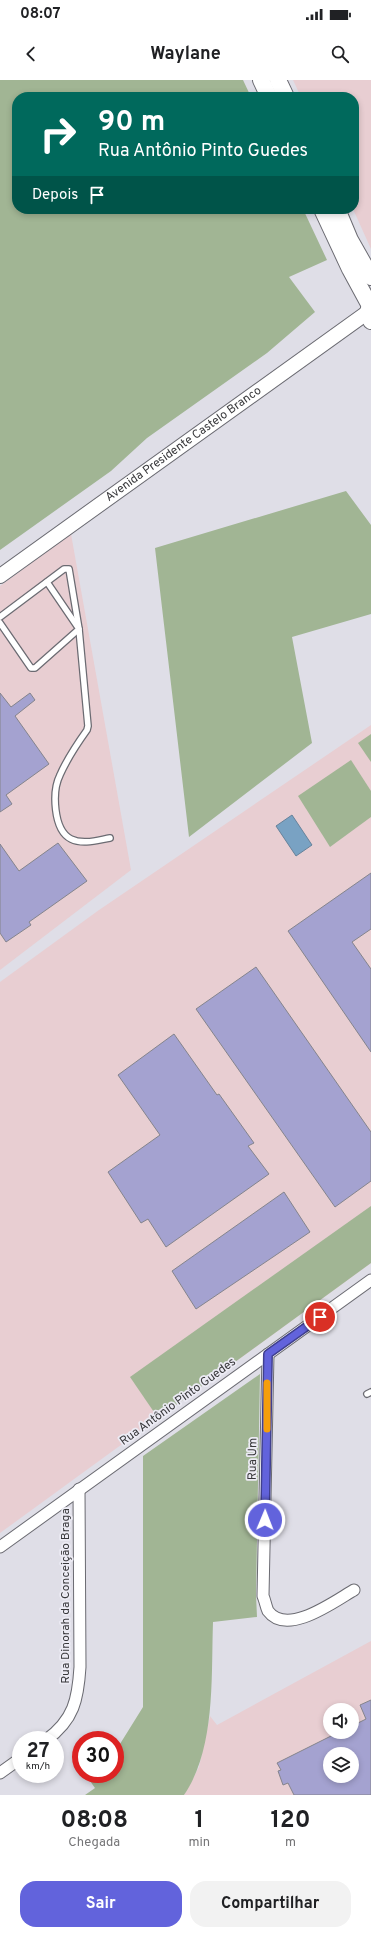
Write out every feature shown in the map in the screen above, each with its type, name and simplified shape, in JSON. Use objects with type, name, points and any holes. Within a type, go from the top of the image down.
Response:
[{"type":"main road","points":[[261,80],[267,92]]},
{"type":"main road","points":[[278,80],[284,92]]},
{"type":"main road","points":[[324,214],[370,310]]},
{"type":"main road","points":[[339,214],[350,240],[371,277]]},
{"type":"street","name":"Avenida Presidente Castelo Branco","points":[[0,576],[370,310]]},
{"type":"street","name":"Rua Antônio Pinto Guedes","points":[[0,1547],[371,1280]]},
{"type":"street","name":"Rua Um","points":[[268,1354],[263,1596],[268,1611],[282,1620],[292,1621],[304,1618],[354,1590]]},
{"type":"street","name":"Rua Dinorah da Conceição Braga","points":[[56,1731],[65,1723],[74,1708],[80,1667],[79,1489]]},
{"type":"street","points":[[0,1773],[12,1764]]},
{"type":"lane","points":[[0,617],[64,569],[69,569],[78,629],[87,730],[59,775],[55,799],[57,819],[64,833],[71,839],[80,842],[90,842],[110,838]]},
{"type":"lane","points":[[47,582],[78,629]]},
{"type":"lane","points":[[0,623],[31,668],[34,668],[78,629]]},
{"type":"shaded area","points":[[293,80],[371,80],[371,249],[355,214],[359,214],[359,92],[299,92]]},
{"type":"shaded area","points":[[71,534],[131,870],[0,970],[0,586]]},
{"type":"shaded area","points":[[371,725],[371,1263],[0,1533],[0,982],[99,910]]},
{"type":"shaded area","points":[[371,1641],[371,1795],[184,1795],[199,1767],[210,1716],[217,1725]]},
{"type":"green space","points":[[0,80],[243,80],[249,92],[12,92],[12,214],[305,214],[327,260],[289,277],[315,312],[267,353],[147,438],[111,471],[0,550]]},
{"type":"green space","points":[[346,491],[371,525],[371,614],[292,637],[312,743],[189,837],[155,548]]},
{"type":"green space","points":[[371,734],[371,762],[358,743]]},
{"type":"green space","points":[[351,760],[371,791],[371,817],[330,847],[298,796]]},
{"type":"green space","points":[[371,1206],[371,1263],[158,1418],[130,1377]]},
{"type":"green space","points":[[260,1374],[256,1595],[257,1617],[213,1622],[210,1712],[202,1756],[194,1776],[184,1795],[85,1795],[95,1788],[91,1783],[124,1783],[124,1738],[143,1707],[143,1456]]},
{"type":"water","points":[[292,815],[312,845],[296,856],[276,826]]},
{"type":"building","points":[[0,693],[11,707],[30,693],[35,700],[15,716],[49,764],[6,795],[12,804],[0,812]]},
{"type":"building","points":[[58,843],[87,881],[29,922],[31,925],[6,942],[0,933],[0,844],[19,871]]},
{"type":"building","points":[[371,873],[371,929],[352,942],[371,969],[371,1052],[288,931]]},
{"type":"building","points":[[256,967],[371,1132],[371,1181],[335,1207],[196,1009]]},
{"type":"building","points":[[174,1034],[217,1095],[219,1094],[254,1143],[248,1146],[269,1174],[166,1247],[148,1219],[141,1223],[108,1172],[160,1135],[118,1075]]},
{"type":"building","points":[[284,1192],[310,1232],[196,1309],[172,1271]]},
{"type":"building","points":[[371,1700],[371,1795],[294,1795],[288,1783],[283,1785],[278,1771],[281,1770],[277,1763],[325,1739],[359,1739],[359,1722],[366,1719],[360,1705]]},
{"type":"slow traffic","points":[[267,1383],[267,1429]]},
{"type":"route","points":[[265,1520],[268,1354],[320,1317]]}]
